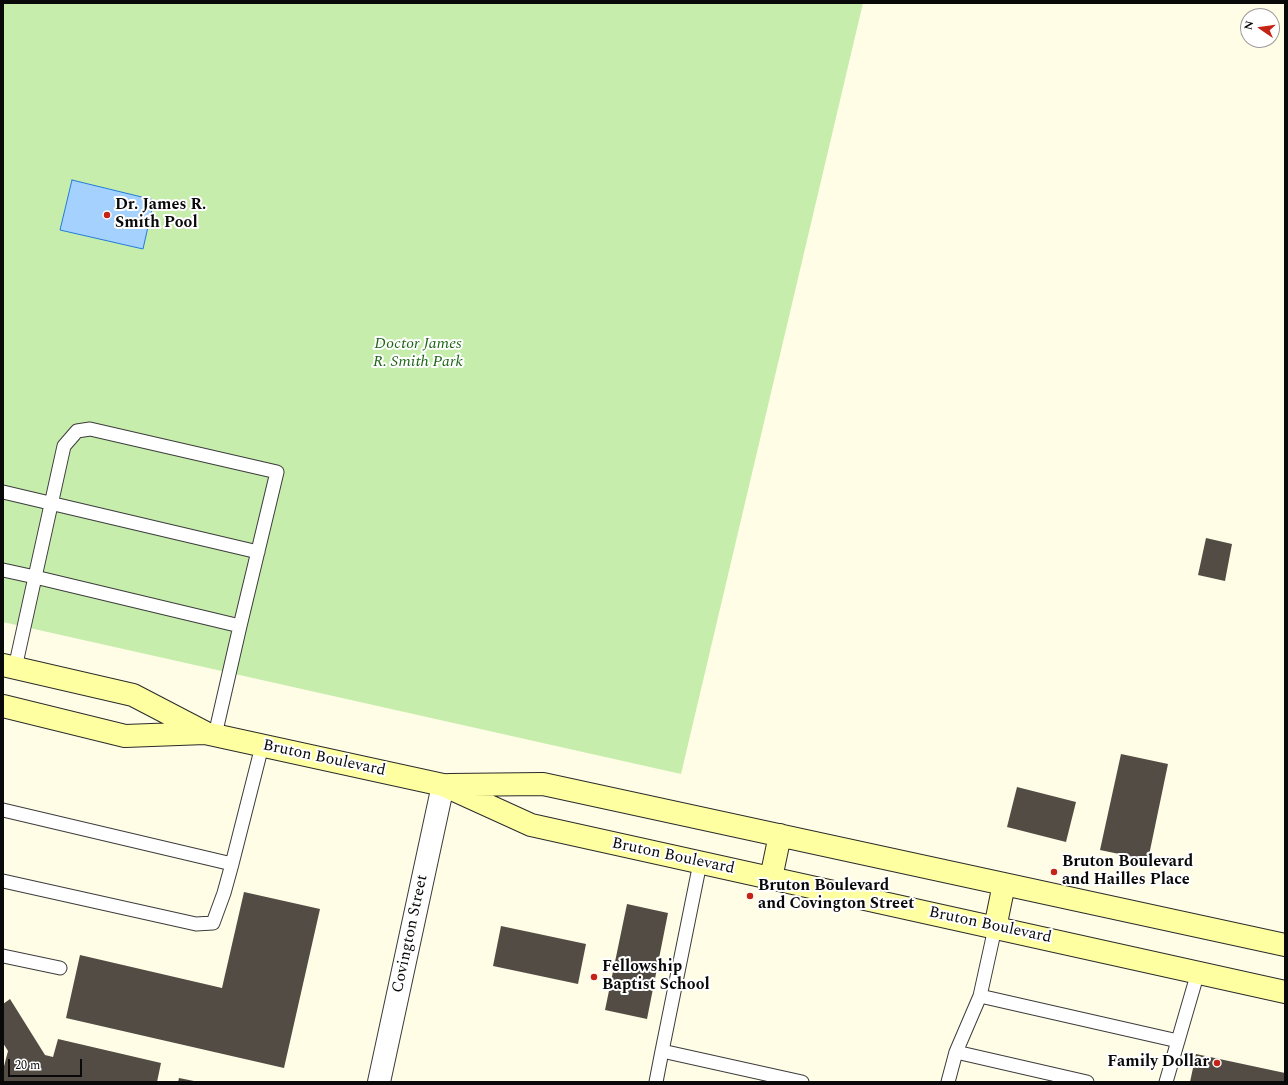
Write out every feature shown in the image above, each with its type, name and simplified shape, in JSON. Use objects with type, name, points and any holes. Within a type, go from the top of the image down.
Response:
[{"type":"street","name":"Bruton Boulevard","points":[[9,667],[133,695],[210,734],[443,785],[531,825],[1285,992]]},
{"type":"street","name":"Bruton Boulevard","points":[[3,706],[125,736],[210,734]]},
{"type":"street","name":"Bruton Boulevard","points":[[443,785],[543,784],[1285,945]]},
{"type":"street","name":"Covington Street","points":[[379,1082],[443,785]]},
{"type":"street","points":[[771,878],[780,835]]},
{"type":"street","points":[[995,928],[1004,884]]},
{"type":"lane","points":[[9,667],[35,577],[64,446],[77,431],[90,429],[277,472],[240,626],[210,734]]},
{"type":"lane","points":[[3,492],[258,552]]},
{"type":"lane","points":[[3,570],[240,626]]},
{"type":"lane","points":[[3,881],[196,924],[213,923],[224,893],[262,746]]},
{"type":"lane","points":[[3,810],[232,864]]},
{"type":"lane","points":[[656,1082],[700,863]]},
{"type":"lane","points":[[948,1082],[956,1052],[980,996],[995,928]]},
{"type":"lane","points":[[3,956],[60,968]]},
{"type":"lane","points":[[1166,1082],[1198,972]]},
{"type":"lane","points":[[980,996],[1178,1042]]},
{"type":"lane","points":[[662,1051],[802,1082]]},
{"type":"lane","points":[[956,1052],[1087,1082]]},
{"type":"green space","name":"Doctor James R. Smith Park","points":[[3,3],[863,3],[681,774],[3,622]]},
{"type":"water","name":"Dr. James R. Smith Pool","points":[[72,180],[154,200],[143,249],[60,230]]},
{"type":"building","points":[[1206,538],[1232,544],[1225,581],[1198,575]]},
{"type":"building","points":[[1121,754],[1168,764],[1148,860],[1100,850]]},
{"type":"building","points":[[1017,787],[1076,802],[1066,842],[1007,827]]},
{"type":"building","points":[[244,892],[320,909],[284,1068],[66,1018],[80,955],[222,988]]},
{"type":"building","points":[[627,904],[668,913],[647,1019],[605,1010]]},
{"type":"building","points":[[501,926],[586,944],[578,984],[493,966]]},
{"type":"building","points":[[10,999],[45,1055],[53,1057],[58,1039],[161,1063],[157,1082],[3,1082],[3,1070],[8,1051],[3,1043],[3,1004]]},
{"type":"building","name":"Family Dollar","points":[[1196,1054],[1285,1073],[1285,1082],[1190,1082]]},
{"type":"building","points":[[179,1078],[194,1081],[194,1082],[178,1082]]},
{"type":"place","name":"Dr. James R. Smith Pool","points":[[107,215]]},
{"type":"place","name":"Bruton Boulevard and Hailles Place","points":[[1054,872]]},
{"type":"place","name":"Bruton Boulevard and Covington Street","points":[[750,896]]},
{"type":"place","name":"Fellowship Baptist School","points":[[594,977]]},
{"type":"place","name":"Family Dollar","points":[[1217,1063]]}]
